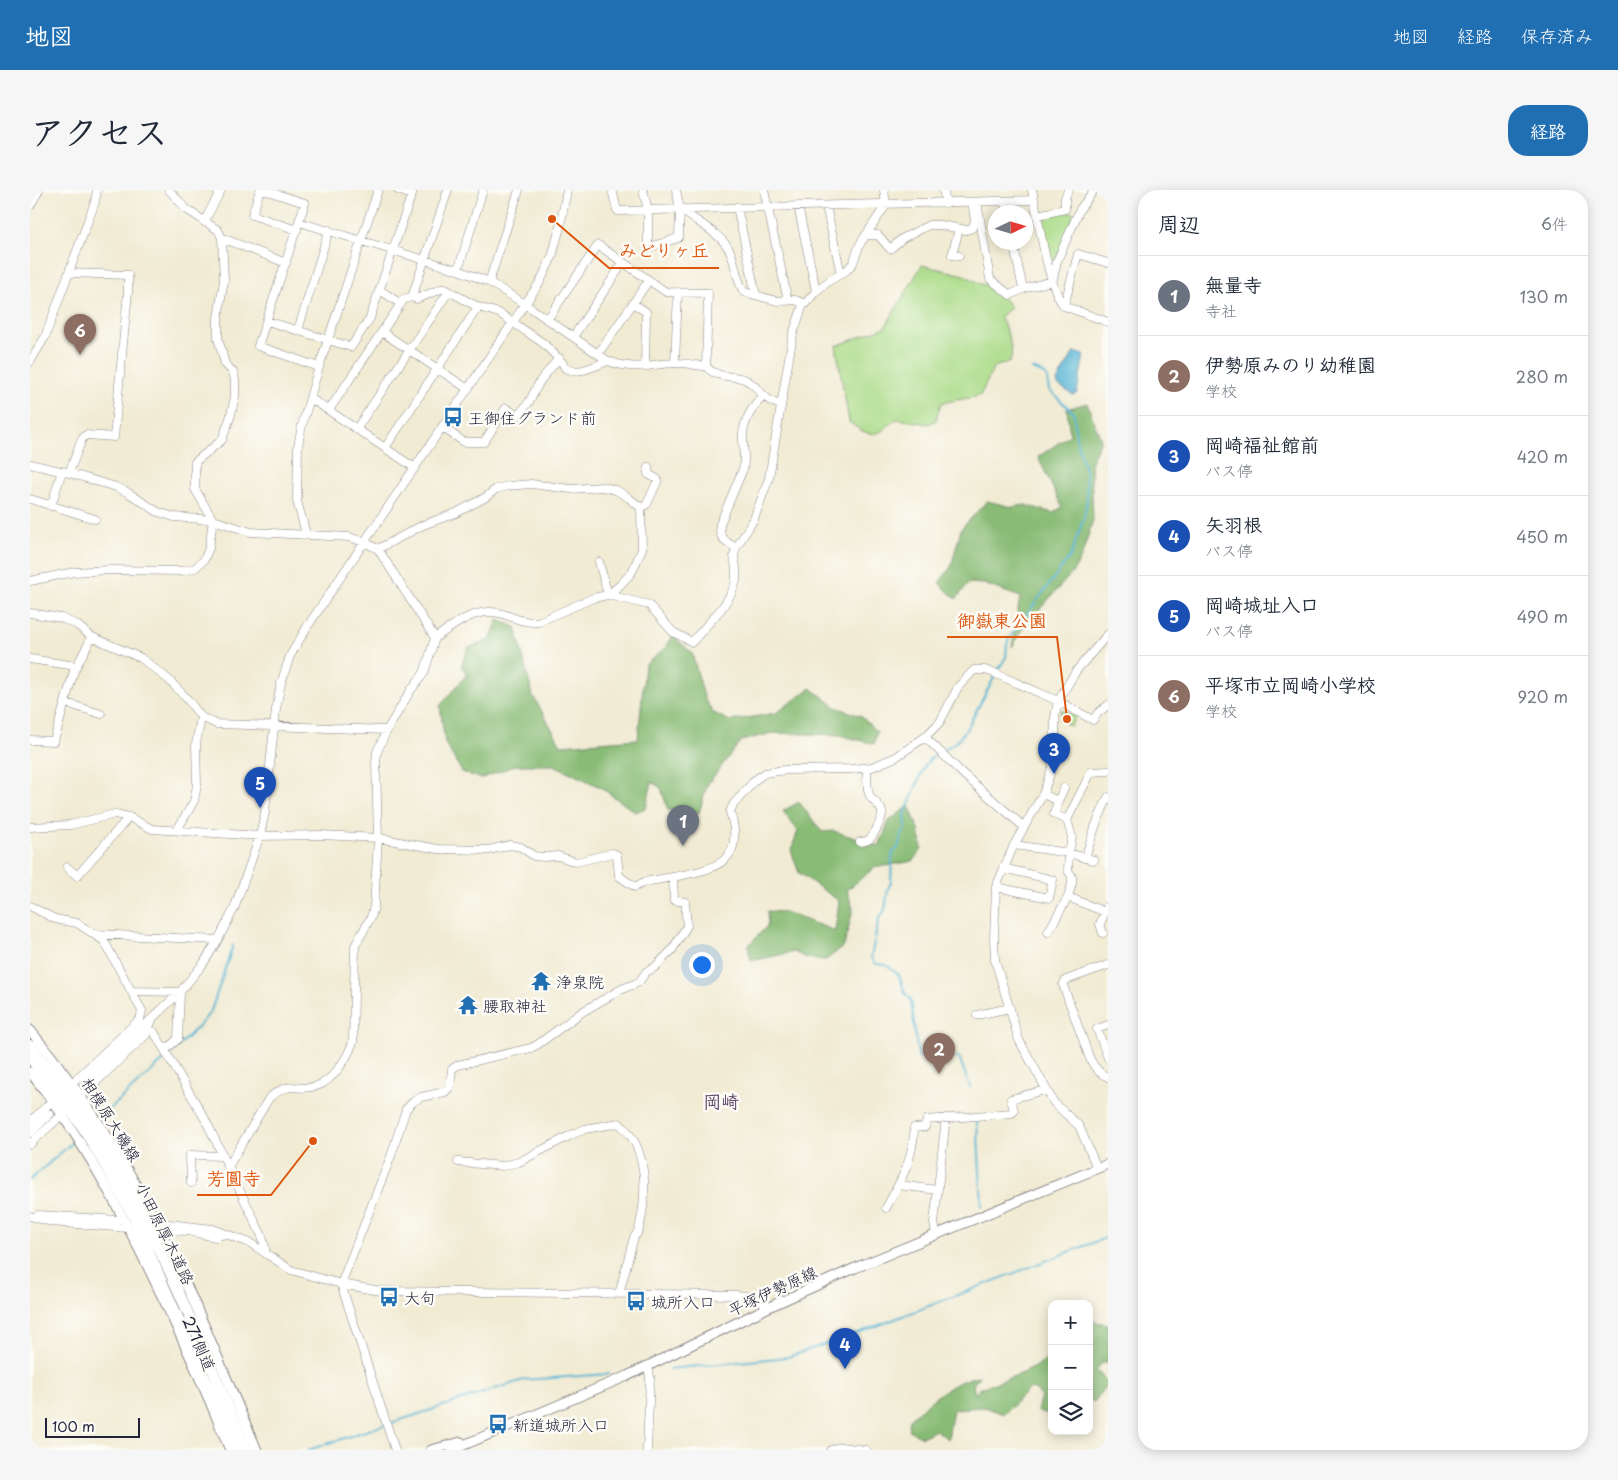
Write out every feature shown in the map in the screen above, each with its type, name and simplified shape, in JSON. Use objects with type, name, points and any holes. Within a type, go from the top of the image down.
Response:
[{"type":"highway","name":"小田原厚木道路","points":[[30,1045],[89,1122],[140,1211],[247,1450]]},
{"type":"highway","name":"小田原厚木道路","points":[[30,1058],[83,1128],[133,1216],[238,1450]]},
{"type":"main road","name":"相模原大磯線","points":[[30,1030],[84,1093],[159,1226],[257,1450]]},
{"type":"main road","name":"271側道","points":[[30,1072],[59,1117],[98,1170],[169,1308],[230,1450]]},
{"type":"main road","name":"平塚伊勢原線","points":[[452,1450],[648,1366],[769,1307],[936,1234],[1108,1164]]},
{"type":"main road","points":[[431,1450],[484,1436]]},
{"type":"street","points":[[30,206],[39,190]]},
{"type":"street","points":[[30,362],[45,337],[97,190]]},
{"type":"street","points":[[30,581],[74,572],[109,570],[183,571],[195,568],[204,560],[209,548],[213,520],[196,489],[195,462],[222,440],[235,397],[233,372],[225,364],[218,338],[218,318],[224,280],[222,238],[218,230],[186,209],[169,190]]},
{"type":"street","points":[[204,222],[221,190]]},
{"type":"street","points":[[260,190],[252,215],[298,226],[329,230],[458,270],[489,282],[525,304],[608,361],[623,366],[645,367],[675,363],[706,366],[709,370],[720,375],[746,380],[769,400],[780,405]]},
{"type":"street","points":[[264,190],[305,203],[258,346],[318,367]]},
{"type":"street","points":[[306,534],[297,501],[298,446],[302,424],[318,367],[378,190]]},
{"type":"street","points":[[267,321],[351,347],[370,318],[413,192],[398,190]]},
{"type":"street","points":[[412,297],[448,190]]},
{"type":"street","points":[[458,270],[483,190]]},
{"type":"street","points":[[489,282],[519,190]]},
{"type":"street","points":[[86,1081],[180,992],[203,964],[218,940],[234,909],[260,836],[265,812],[281,683],[290,656],[307,627],[540,282],[552,257],[560,227],[565,190]]},
{"type":"street","points":[[612,190],[616,210],[618,211],[1034,200]]},
{"type":"street","points":[[643,190],[648,210],[648,245],[650,247],[678,238],[680,209],[676,190]]},
{"type":"street","points":[[764,190],[788,301]]},
{"type":"street","points":[[680,209],[724,242],[730,252],[738,281],[744,292],[777,301],[795,300],[805,304],[816,292],[841,274],[852,263],[860,244],[886,205],[884,190]]},
{"type":"street","points":[[943,190],[946,203]]},
{"type":"street","points":[[1032,190],[1052,281],[1064,306],[1108,322]]},
{"type":"street","points":[[1038,215],[1065,209],[1064,194],[1068,190]]},
{"type":"street","points":[[1052,281],[1057,261],[1080,209],[1094,190]]},
{"type":"street","points":[[1004,201],[1005,205]]},
{"type":"street","points":[[866,235],[878,235],[890,249],[903,238],[929,225],[941,225],[966,230],[972,228],[975,202]]},
{"type":"street","points":[[975,202],[990,279],[1010,295],[1023,289],[1052,281]]},
{"type":"street","points":[[798,206],[816,292]]},
{"type":"street","points":[[826,206],[841,274]]},
{"type":"street","points":[[737,207],[756,295]]},
{"type":"street","points":[[959,229],[952,255],[959,256]]},
{"type":"street","points":[[298,330],[329,230]]},
{"type":"street","points":[[222,238],[286,263]]},
{"type":"street","points":[[547,320],[598,245],[666,292],[708,293],[706,366]]},
{"type":"street","points":[[1015,250],[1023,289]]},
{"type":"street","points":[[1064,306],[1078,254],[1108,263]]},
{"type":"street","points":[[573,337],[623,263]]},
{"type":"street","points":[[51,506],[65,472],[86,435],[114,437],[128,284],[128,275],[69,273]]},
{"type":"street","points":[[598,354],[649,280]]},
{"type":"street","points":[[329,410],[404,299],[412,297],[416,299],[441,289],[449,291],[478,307],[500,313],[543,344],[559,358],[564,368],[573,372],[582,371],[608,361]]},
{"type":"street","points":[[380,290],[401,304]]},
{"type":"street","points":[[357,428],[449,291]]},
{"type":"street","points":[[675,363],[678,292]]},
{"type":"street","points":[[633,304],[646,312],[645,367]]},
{"type":"street","points":[[385,448],[478,307]]},
{"type":"street","points":[[228,1166],[269,1098],[279,1090],[289,1086],[317,1086],[327,1080],[349,1054],[353,1042],[355,946],[358,937],[371,917],[374,907],[378,838],[377,752],[387,730],[410,690],[424,673],[435,638],[473,614],[486,612],[500,614],[529,623],[538,622],[593,598],[608,595],[649,605],[673,632],[692,642],[722,608],[731,594],[736,581],[734,556],[736,548],[754,519],[769,478],[793,334],[802,308]]},
{"type":"street","points":[[382,332],[468,388]]},
{"type":"street","points":[[442,427],[464,442],[484,442],[506,408],[518,416],[529,402],[540,381],[559,358]]},
{"type":"street","points":[[736,548],[723,540],[720,533],[720,524],[743,469],[745,461],[744,433],[747,421],[757,401],[765,396]]},
{"type":"street","points":[[310,398],[415,468]]},
{"type":"street","points":[[30,464],[65,472],[127,492],[158,512],[174,517],[213,520],[251,532],[350,537],[364,542],[378,549],[435,638]]},
{"type":"street","points":[[642,508],[647,504],[657,482],[657,478],[648,474],[648,466]]},
{"type":"street","points":[[378,549],[423,525],[456,512],[486,497],[496,489],[508,486],[531,484],[571,489],[604,487],[616,490],[642,508]]},
{"type":"street","points":[[30,499],[95,519]]},
{"type":"street","points":[[608,595],[632,572],[640,557],[642,549],[642,508]]},
{"type":"street","points":[[599,562],[608,595]]},
{"type":"street","points":[[30,613],[61,618],[77,626],[92,637],[141,658],[169,680],[201,717],[216,724],[387,730]]},
{"type":"street","points":[[1097,1168],[1079,1126],[1054,1103],[1045,1090],[1019,1040],[994,960],[996,887],[1002,868],[1014,844],[1043,794],[1054,759],[1055,717],[1058,701],[1076,671],[1108,634]]},
{"type":"street","points":[[30,740],[54,741],[76,666],[92,637]]},
{"type":"street","points":[[30,659],[76,666]]},
{"type":"street","points":[[30,827],[70,826],[115,814],[129,817],[152,829],[260,836],[322,835],[378,838],[438,848],[489,850],[510,846],[521,847],[534,856],[558,856],[576,862],[613,853],[618,855],[619,876],[635,887],[644,882],[707,870],[718,866],[727,856],[735,842],[735,828],[730,812],[733,805],[755,780],[765,773],[784,770],[867,768],[896,757],[924,737],[940,722],[958,687],[974,670],[985,670],[994,673],[1058,701],[1093,720],[1098,712],[1108,705]]},
{"type":"street","points":[[66,703],[101,714]]},
{"type":"street","points":[[177,830],[194,801],[197,785],[196,744],[201,717]]},
{"type":"street","points":[[924,737],[1024,827]]},
{"type":"street","points":[[860,842],[872,837],[882,818],[880,807],[870,798],[867,768]]},
{"type":"street","points":[[1048,932],[1068,897],[1072,883],[1072,877],[1068,870],[1072,837],[1068,820],[1091,772],[1108,771]]},
{"type":"street","points":[[1064,788],[1054,814],[1068,820]]},
{"type":"street","points":[[1043,794],[1058,801]]},
{"type":"street","points":[[1085,858],[1095,827],[1108,798]]},
{"type":"street","points":[[67,867],[77,876],[129,817]]},
{"type":"street","points":[[1014,844],[1069,853],[1094,860]]},
{"type":"street","points":[[996,887],[1049,898],[1053,880],[1002,868]]},
{"type":"street","points":[[395,1450],[341,1284],[391,1156],[406,1109],[421,1097],[444,1092],[450,1087],[452,1069],[458,1065],[531,1048],[582,1012],[620,990],[639,982],[646,972],[655,967],[672,950],[688,926],[685,902],[674,900],[673,877]]},
{"type":"street","points":[[1068,897],[1106,909],[1100,924],[1103,933]]},
{"type":"street","points":[[30,906],[55,920],[77,923],[104,941],[133,991],[142,1011],[140,1019],[74,1080]]},
{"type":"street","points":[[94,934],[218,940]]},
{"type":"street","points":[[1108,965],[1088,970],[1066,980],[1063,984],[1090,1059],[1094,1067],[1108,1077]]},
{"type":"street","points":[[133,991],[180,992]]},
{"type":"street","points":[[167,1054],[178,1039],[180,992]]},
{"type":"street","points":[[977,1015],[1010,1008]]},
{"type":"street","points":[[84,1093],[146,1035],[152,1018]]},
{"type":"street","points":[[1108,1025],[1097,1029],[1108,1058]]},
{"type":"street","points":[[154,1032],[205,1119],[262,1236],[266,1253]]},
{"type":"street","points":[[886,1208],[899,1185],[914,1142],[914,1128],[925,1127],[927,1120],[1012,1113],[1014,1111],[1011,1099],[1045,1090]]},
{"type":"street","points":[[30,1122],[50,1103]]},
{"type":"street","points":[[30,1133],[50,1114]]},
{"type":"street","points":[[30,1144],[59,1117]]},
{"type":"street","points":[[936,1234],[934,1223],[946,1118]]},
{"type":"street","points":[[458,1162],[503,1166],[519,1162],[585,1129],[619,1123],[630,1135],[638,1153],[644,1178],[644,1201],[638,1234],[634,1237],[619,1294]]},
{"type":"street","points":[[191,1183],[190,1155],[222,1156]]},
{"type":"street","points":[[899,1185],[938,1190]]},
{"type":"street","points":[[30,1215],[51,1222],[128,1228]]},
{"type":"street","points":[[30,1215],[118,1220]]},
{"type":"street","points":[[159,1226],[215,1237],[225,1234],[250,1244],[291,1270],[341,1284],[381,1291],[750,1296],[760,1299],[769,1307]]},
{"type":"street","points":[[647,1450],[650,1378],[648,1366]]},
{"type":"street","points":[[831,1450],[840,1447],[866,1450]]},
{"type":"green space","points":[[1066,210],[1075,214],[1055,263],[1050,261],[1042,220],[1044,215]]},
{"type":"green space","points":[[922,265],[964,275],[983,285],[987,283],[999,291],[1011,308],[1000,316],[1011,345],[1010,362],[994,367],[980,396],[941,403],[936,420],[929,424],[897,419],[880,432],[867,433],[849,422],[836,346],[885,327]]},
{"type":"green space","points":[[1087,403],[1101,440],[1091,461],[1093,520],[1081,558],[1073,572],[1022,629],[1012,647],[1020,597],[984,584],[969,583],[956,599],[939,583],[951,567],[961,529],[987,501],[1012,507],[1025,505],[1053,513],[1062,507],[1038,457],[1070,435],[1067,409]]},
{"type":"green space","points":[[498,620],[516,627],[532,694],[561,745],[638,739],[645,665],[663,650],[673,636],[692,653],[705,700],[714,713],[730,721],[776,713],[811,688],[836,707],[861,716],[877,732],[874,744],[839,735],[772,733],[741,741],[707,785],[699,813],[668,810],[661,788],[652,782],[646,808],[635,812],[600,787],[554,765],[516,765],[481,779],[462,772],[445,743],[440,706],[467,674],[461,666],[468,648],[490,640]]},
{"type":"green space","points":[[1061,710],[1076,716],[1071,726],[1060,720]]},
{"type":"green space","points":[[799,802],[822,832],[834,831],[879,846],[889,821],[909,806],[919,829],[922,849],[913,861],[874,868],[847,890],[853,909],[844,946],[826,960],[806,958],[794,952],[751,961],[748,946],[768,925],[767,911],[785,912],[835,931],[839,901],[799,873],[791,850],[798,831],[783,811]]},
{"type":"green space","points":[[1093,1322],[1108,1324],[1108,1363],[1102,1363],[1096,1370],[1108,1382],[1095,1401],[1093,1401]]},
{"type":"green space","points":[[1048,1357],[1048,1414],[1037,1411],[1041,1396],[1030,1388],[1004,1414],[984,1407],[953,1409],[948,1439],[936,1430],[922,1437],[909,1430],[908,1423],[910,1418],[959,1382],[979,1376],[973,1385],[975,1394],[980,1388],[1029,1370]]},
{"type":"water","points":[[1074,352],[1084,355],[1077,393],[1073,395],[1058,385],[1057,381]]},
{"type":"waterway","points":[[997,672],[1006,657],[1009,638],[1071,555],[1084,517],[1087,500],[1086,473],[1076,438],[1074,413],[1049,390],[1046,376],[1032,369]]},
{"type":"waterway","points":[[943,751],[957,741],[966,730],[995,676]]},
{"type":"waterway","points":[[938,753],[925,765],[905,814],[906,828],[902,833],[898,848],[893,852],[891,882],[885,910],[879,918],[871,957],[876,964],[886,965],[899,975],[905,993],[911,1000],[919,1057],[959,1057],[970,1087]]},
{"type":"waterway","points":[[169,1055],[199,1026],[211,1011],[233,945]]},
{"type":"waterway","points":[[103,1115],[166,1058]]},
{"type":"waterway","points":[[977,1119],[982,1207]]},
{"type":"waterway","points":[[30,1180],[73,1142]]},
{"type":"waterway","points":[[669,1369],[788,1357],[869,1329],[1108,1237]]},
{"type":"waterway","points":[[388,1424],[523,1380],[609,1374]]},
{"type":"waterway","points":[[308,1450],[384,1425]]},
{"type":"place","name":"みどりヶ丘","points":[[552,219]]},
{"type":"place","name":"平塚市立岡崎小学校","points":[[80,355]]},
{"type":"place","name":"王御住グランド前","points":[[453,417]]},
{"type":"place","name":"御嶽東公園","points":[[1067,719]]},
{"type":"place","name":"岡崎福祉館前","points":[[1054,774]]},
{"type":"place","name":"岡崎城址入口","points":[[260,808]]},
{"type":"place","name":"無量寺","points":[[683,846]]},
{"type":"place","name":"浄泉院","points":[[541,981]]},
{"type":"place","name":"腰取神社","points":[[468,1005]]},
{"type":"place","name":"伊勢原みのり幼稚園","points":[[939,1074]]},
{"type":"place","name":"芳圓寺","points":[[313,1141]]},
{"type":"place","name":"大句","points":[[389,1297]]},
{"type":"place","name":"城所入口","points":[[636,1301]]},
{"type":"place","name":"矢羽根","points":[[845,1369]]},
{"type":"place","name":"新道城所入口","points":[[498,1424]]},
{"type":"district","name":"岡崎","points":[[721,1100]]}]
